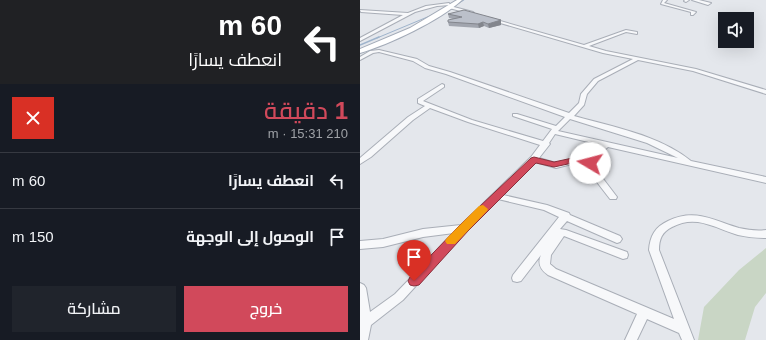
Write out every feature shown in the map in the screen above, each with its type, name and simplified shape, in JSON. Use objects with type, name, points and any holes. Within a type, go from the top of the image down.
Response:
[{"type":"main road","points":[[360,51],[393,38],[418,25],[458,0]]},
{"type":"main road","points":[[418,25],[450,5]]},
{"type":"street","points":[[665,0],[662,2],[694,12],[692,14]]},
{"type":"street","points":[[694,0],[709,3],[708,4]]},
{"type":"street","points":[[360,40],[433,5],[450,5],[475,14]]},
{"type":"street","points":[[682,8],[688,6]]},
{"type":"street","points":[[360,11],[412,14]]},
{"type":"street","points":[[364,17],[381,12]]},
{"type":"street","points":[[487,18],[585,46],[637,59],[694,70],[766,92]]},
{"type":"street","points":[[585,46],[626,31],[635,33]]},
{"type":"street","points":[[360,59],[372,52],[379,51],[415,60],[426,67],[448,73],[645,140],[681,155],[690,164]]},
{"type":"street","points":[[366,322],[399,297],[464,228],[534,160],[554,130],[582,104],[584,94],[596,80],[637,59]]},
{"type":"street","points":[[442,86],[420,100],[420,102],[470,121],[546,144]]},
{"type":"street","points":[[360,162],[405,122],[429,106]]},
{"type":"street","points":[[515,115],[554,130],[606,145],[766,180]]},
{"type":"street","points":[[606,145],[592,156],[590,163],[594,172],[613,197]]},
{"type":"street","points":[[534,160],[554,165],[577,159],[590,163]]},
{"type":"street","points":[[496,196],[538,204],[566,215],[617,239]]},
{"type":"street","points":[[517,278],[566,215]]},
{"type":"street","points":[[688,340],[654,250],[656,235],[660,229],[674,221],[690,216],[742,234],[766,234]]},
{"type":"street","points":[[360,245],[383,243],[423,233],[464,228]]},
{"type":"street","points":[[623,255],[563,232],[560,234],[546,255],[543,260],[543,265],[546,269],[552,272],[684,329]]},
{"type":"street","points":[[360,288],[366,322],[362,340]]},
{"type":"street","points":[[631,340],[644,312]]},
{"type":"green space","points":[[766,248],[766,293],[755,307],[745,340],[698,340],[704,307],[739,270]]},
{"type":"building","points":[[464,10],[501,20],[488,24],[483,22],[478,24],[448,22],[448,20],[462,17],[448,14]]},
{"type":"waterway","points":[[451,8],[464,0]]},
{"type":"waterway","points":[[377,38],[437,13]]},
{"type":"waterway","points":[[360,45],[379,37]]},
{"type":"slow traffic","points":[[451,241],[483,209]]},
{"type":"route","points":[[414,281],[464,228],[534,160],[554,165],[564,164],[570,160],[577,159],[590,163]]}]
